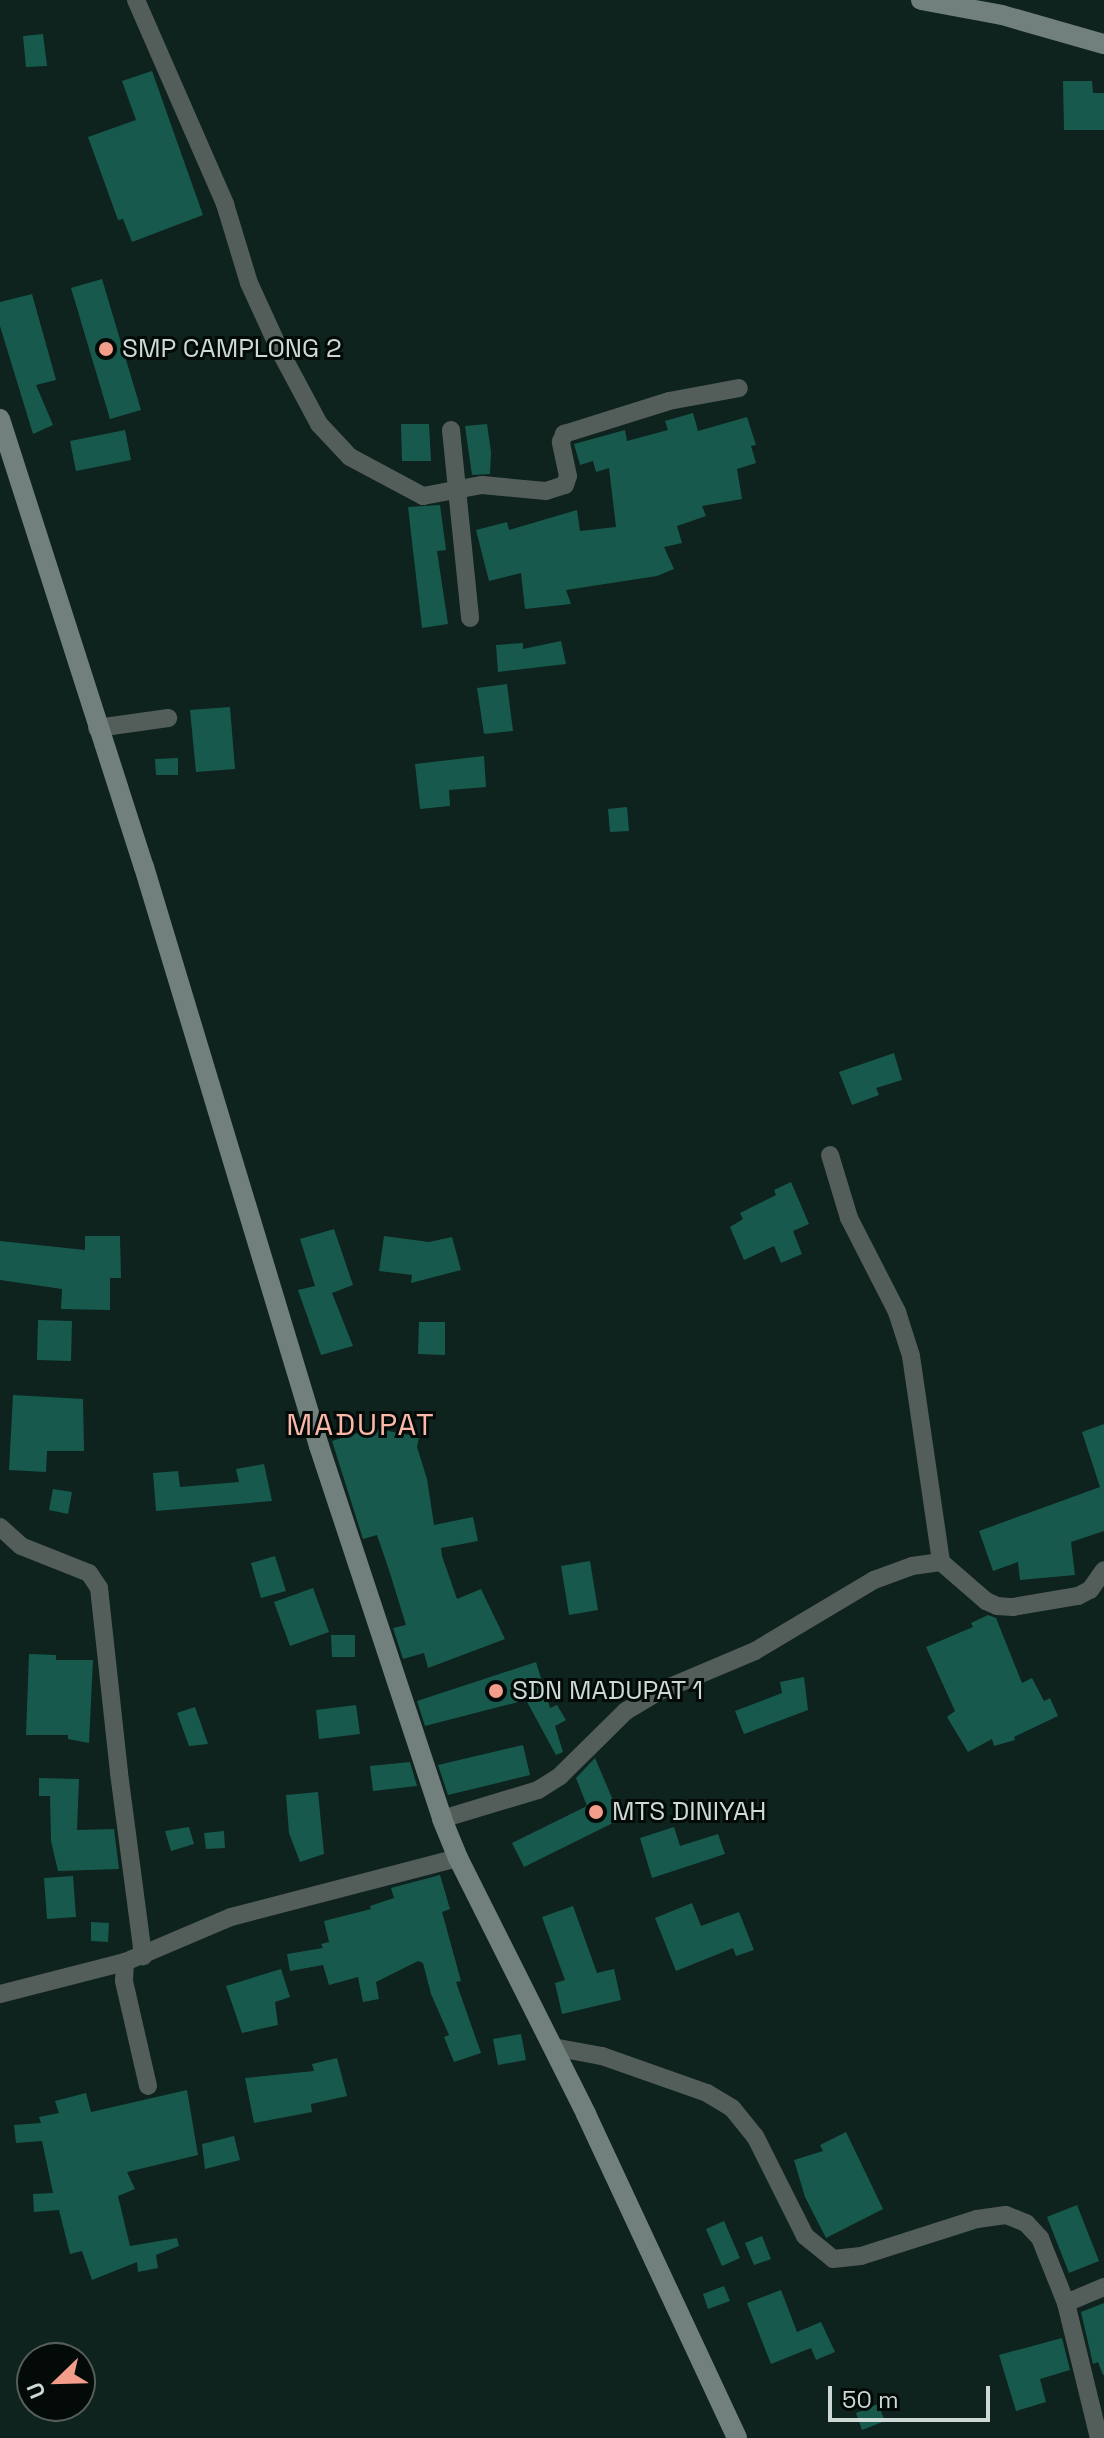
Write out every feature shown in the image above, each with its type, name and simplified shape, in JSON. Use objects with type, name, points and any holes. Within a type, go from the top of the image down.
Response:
[{"type":"street","points":[[136,0],[225,204],[249,283],[319,424],[350,457],[423,496],[482,485],[557,489],[565,485],[568,476],[561,442],[564,434],[669,401],[739,388]]},
{"type":"street","points":[[921,0],[1002,15],[1104,44]]},
{"type":"street","points":[[0,419],[234,1157],[319,1446],[442,1819],[737,2438]]},
{"type":"street","points":[[451,430],[470,618]]},
{"type":"street","points":[[97,728],[168,718]]},
{"type":"street","points":[[830,1155],[849,1218],[897,1312],[911,1356],[941,1562],[986,1601],[997,1606],[1013,1607],[1078,1596],[1090,1590],[1104,1570]]},
{"type":"street","points":[[0,1527],[21,1546],[89,1573],[99,1588],[119,1773],[134,1959],[124,1981],[148,2086]]},
{"type":"street","points":[[442,1819],[538,1790],[560,1776],[626,1711],[658,1692],[755,1651],[874,1580],[912,1566],[941,1562]]},
{"type":"street","points":[[0,1994],[134,1959],[231,1917],[458,1858]]},
{"type":"street","points":[[553,2047],[602,2056],[707,2093],[732,2108],[755,2136],[805,2236],[833,2259],[861,2256],[977,2219],[1006,2215],[1026,2223],[1040,2238],[1066,2303],[1099,2438]]},
{"type":"street","points":[[1066,2303],[1104,2287]]},
{"type":"building","points":[[43,34],[47,66],[26,67],[23,36]]},
{"type":"building","points":[[152,71],[203,215],[132,242],[123,219],[118,220],[88,137],[136,120],[122,81]]},
{"type":"building","points":[[1063,81],[1092,81],[1093,93],[1104,93],[1104,130],[1064,130]]},
{"type":"building","name":"SMP CAMPLONG 2","points":[[102,279],[141,410],[110,419],[71,288]]},
{"type":"building","name":"SMP CAMPLONG 2","points":[[32,294],[56,380],[36,385],[53,425],[33,434],[0,326],[0,302]]},
{"type":"building","points":[[693,413],[698,431],[747,417],[756,445],[751,446],[756,463],[737,469],[742,499],[702,506],[706,516],[677,526],[682,543],[664,547],[674,569],[657,576],[566,590],[571,604],[525,609],[521,573],[489,581],[476,530],[507,522],[509,530],[577,510],[580,531],[616,527],[609,468],[596,472],[593,461],[580,465],[574,444],[625,430],[627,441],[668,430],[665,421]]},
{"type":"building","points":[[401,424],[429,424],[431,461],[402,461]]},
{"type":"building","points":[[487,424],[490,474],[472,475],[465,426]]},
{"type":"building","name":"SMP CAMPLONG 2","points":[[125,430],[131,460],[76,471],[70,441]]},
{"type":"building","points":[[440,505],[446,550],[437,551],[448,624],[422,628],[408,507]]},
{"type":"building","points":[[561,641],[566,664],[498,672],[496,645],[523,643],[523,649]]},
{"type":"building","points":[[507,684],[513,731],[484,734],[477,688]]},
{"type":"building","points":[[230,707],[235,769],[196,772],[190,710]]},
{"type":"building","points":[[484,756],[486,787],[449,790],[450,806],[420,809],[415,764]]},
{"type":"building","points":[[178,758],[178,775],[156,775],[155,759]]},
{"type":"building","points":[[627,807],[629,831],[610,832],[608,809]]},
{"type":"building","points":[[894,1053],[902,1080],[876,1088],[879,1095],[852,1105],[839,1072]]},
{"type":"building","points":[[791,1182],[809,1224],[793,1231],[802,1254],[781,1263],[774,1246],[744,1260],[730,1227],[743,1219],[740,1213],[776,1195],[774,1190]]},
{"type":"building","points":[[334,1229],[353,1285],[332,1293],[353,1346],[321,1355],[298,1290],[315,1286],[300,1239]]},
{"type":"building","points":[[85,1236],[120,1236],[121,1278],[110,1278],[110,1310],[61,1309],[62,1289],[0,1280],[0,1241],[85,1250]]},
{"type":"building","points":[[384,1236],[429,1242],[452,1237],[461,1270],[411,1283],[412,1275],[379,1271]]},
{"type":"building","points":[[38,1320],[72,1321],[71,1361],[37,1360]]},
{"type":"building","points":[[419,1322],[445,1322],[445,1355],[418,1354]]},
{"type":"building","points":[[13,1395],[83,1399],[84,1451],[47,1451],[46,1472],[9,1470]]},
{"type":"building","points":[[1104,1424],[1104,1531],[1071,1542],[1075,1575],[1020,1580],[1018,1562],[993,1571],[979,1531],[1100,1487],[1082,1432]]},
{"type":"building","points":[[373,1428],[419,1437],[417,1447],[427,1479],[434,1525],[473,1517],[478,1541],[441,1548],[442,1556],[457,1599],[481,1589],[505,1639],[428,1668],[424,1653],[403,1659],[393,1628],[406,1625],[389,1570],[377,1535],[363,1539],[332,1441]]},
{"type":"building","points":[[264,1464],[272,1501],[156,1511],[153,1473],[178,1471],[180,1487],[239,1482],[236,1469]]},
{"type":"building","points":[[53,1489],[72,1492],[68,1514],[49,1510]]},
{"type":"building","points":[[275,1556],[286,1591],[261,1598],[251,1563]]},
{"type":"building","points":[[590,1561],[598,1610],[569,1615],[561,1566]]},
{"type":"building","points":[[313,1588],[329,1632],[290,1646],[274,1602]]},
{"type":"building","points":[[988,1615],[996,1618],[1022,1683],[1032,1678],[1044,1701],[1050,1698],[1058,1716],[1014,1737],[1015,1740],[994,1746],[992,1739],[968,1752],[947,1717],[955,1711],[926,1647],[973,1627],[971,1623]]},
{"type":"building","points":[[331,1635],[355,1635],[355,1657],[332,1657]]},
{"type":"building","points":[[29,1654],[56,1655],[56,1660],[93,1660],[89,1743],[68,1739],[68,1735],[26,1735]]},
{"type":"building","name":"SDN MADUPAT 1","points":[[536,1662],[550,1708],[557,1705],[566,1720],[555,1726],[563,1752],[556,1755],[526,1700],[425,1726],[417,1701]]},
{"type":"building","points":[[804,1677],[808,1710],[744,1734],[735,1711],[782,1693],[780,1682]]},
{"type":"building","points":[[356,1705],[360,1734],[319,1739],[316,1710]]},
{"type":"building","points":[[195,1707],[208,1744],[189,1746],[177,1713]]},
{"type":"building","name":"SDN MADUPAT 1","points":[[523,1745],[530,1775],[448,1795],[438,1765]]},
{"type":"building","name":"MTS DINIYAH","points":[[595,1758],[621,1819],[524,1867],[512,1843],[587,1806],[576,1778]]},
{"type":"building","points":[[410,1762],[417,1786],[373,1791],[370,1766]]},
{"type":"building","points":[[39,1778],[79,1779],[77,1830],[114,1829],[119,1869],[58,1871],[51,1841],[50,1796],[39,1796]]},
{"type":"building","points":[[318,1792],[324,1854],[300,1862],[289,1833],[286,1795]]},
{"type":"building","points":[[189,1827],[194,1844],[171,1851],[165,1831]]},
{"type":"building","points":[[674,1827],[680,1846],[718,1834],[725,1854],[652,1878],[640,1838]]},
{"type":"building","points":[[224,1831],[225,1848],[206,1849],[204,1833]]},
{"type":"building","points":[[440,1875],[450,1909],[442,1912],[461,1981],[456,1982],[481,2053],[454,2062],[444,2037],[449,2035],[431,1994],[423,1963],[418,1961],[376,1982],[379,1999],[363,2002],[358,1977],[329,1985],[323,1965],[290,1971],[287,1954],[323,1948],[321,1944],[329,1942],[324,1921],[371,1909],[370,1906],[394,1898],[391,1888]]},
{"type":"building","points":[[73,1876],[76,1917],[47,1919],[44,1878]]},
{"type":"building","points":[[692,1903],[701,1926],[739,1912],[754,1950],[736,1956],[733,1948],[676,1971],[655,1918]]},
{"type":"building","points":[[573,1906],[597,1973],[614,1969],[621,2000],[562,2014],[555,1983],[565,1980],[542,1917]]},
{"type":"building","points":[[91,1922],[109,1923],[108,1942],[91,1941]]},
{"type":"building","points":[[281,1969],[290,1997],[275,2002],[278,2025],[242,2033],[226,1986]]},
{"type":"building","points":[[521,2034],[526,2060],[498,2065],[493,2039]]},
{"type":"building","points":[[337,2058],[347,2096],[311,2104],[312,2112],[254,2123],[245,2078],[314,2071],[312,2064]]},
{"type":"building","points":[[187,2090],[198,2155],[127,2172],[135,2189],[118,2196],[130,2246],[177,2238],[179,2246],[156,2255],[158,2268],[138,2272],[137,2262],[92,2280],[82,2251],[70,2254],[59,2210],[34,2212],[33,2194],[53,2193],[42,2141],[16,2143],[14,2125],[41,2123],[39,2117],[59,2113],[55,2101],[86,2093],[91,2112]]},
{"type":"building","points":[[846,2132],[883,2209],[826,2238],[805,2197],[794,2160],[823,2151],[820,2145]]},
{"type":"building","points":[[234,2136],[240,2160],[205,2169],[202,2144]]},
{"type":"building","points":[[1077,2205],[1099,2261],[1069,2273],[1047,2217]]},
{"type":"building","points":[[724,2221],[740,2258],[722,2266],[706,2229]]},
{"type":"building","points":[[762,2236],[771,2259],[754,2265],[745,2243]]},
{"type":"building","points":[[724,2286],[730,2301],[708,2309],[703,2294]]},
{"type":"building","points":[[781,2290],[797,2332],[821,2322],[835,2352],[816,2360],[811,2348],[771,2364],[747,2303]]},
{"type":"building","points":[[1104,2303],[1103,2375],[1098,2362],[1093,2364],[1081,2312]]},
{"type":"building","points":[[1062,2338],[1070,2370],[1040,2379],[1046,2402],[1016,2411],[999,2355]]},
{"type":"building","points":[[878,2404],[885,2421],[862,2430],[856,2413]]},
{"type":"place","name":"SMP CAMPLONG 2","points":[[106,349]]},
{"type":"place","name":"SDN MADUPAT 1","points":[[496,1691]]},
{"type":"place","name":"MTS DINIYAH","points":[[596,1812]]},
{"type":"district","name":"MADUPAT","points":[[361,1425]]}]
